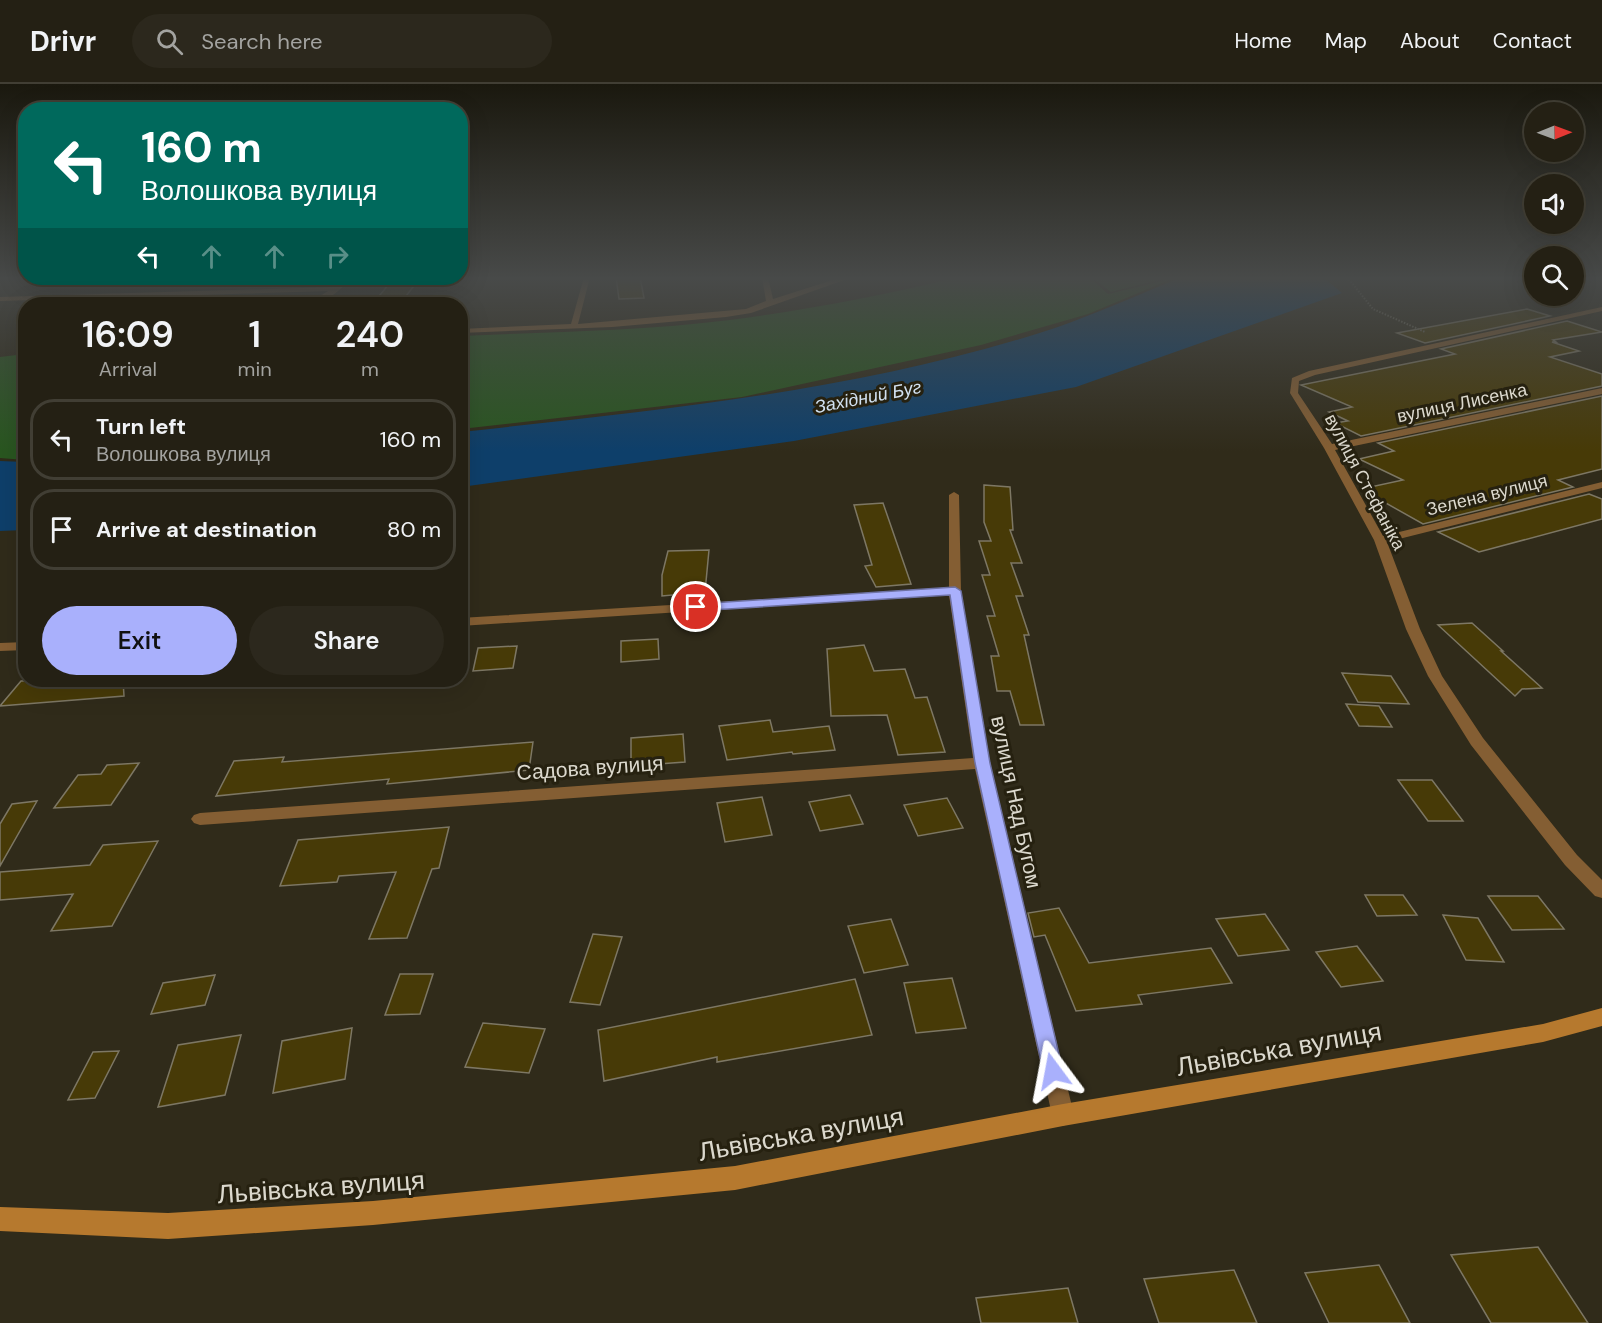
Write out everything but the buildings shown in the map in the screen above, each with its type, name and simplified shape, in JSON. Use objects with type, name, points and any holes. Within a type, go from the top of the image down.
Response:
[{"type":"street","name":"вулиця Стефаніка","points":[[1481,335],[1312,373],[1295,380],[1294,393],[1329,447],[1380,540],[1413,629],[1435,676],[1477,741],[1571,860],[1602,891]]},
{"type":"street","name":"вулиця Лисенка","points":[[1329,447],[1602,391]]},
{"type":"street","name":"Зелена вулиця","points":[[1380,540],[1602,485]]},
{"type":"street","name":"вулиця Над Бугом","points":[[954,495],[955,591],[982,763],[1063,1115]]},
{"type":"street","points":[[468,621],[955,591]]},
{"type":"street","points":[[0,647],[18,646]]},
{"type":"street","name":"Садова вулиця","points":[[200,819],[982,763]]},
{"type":"street","name":"Львівська вулиця","points":[[0,1220],[168,1226],[373,1213],[712,1181],[1063,1115],[1543,1033],[1602,1017]]},
{"type":"path","points":[[1435,335],[1452,341]]},
{"type":"green space","points":[[1016,335],[981,345],[742,397],[468,428],[468,336]]},
{"type":"green space","points":[[18,355],[18,459],[0,458],[0,357]]},
{"type":"water","name":"Західний Буг","points":[[1033,335],[1224,335],[1076,387],[794,441],[468,486],[468,431],[761,395],[909,368]]},
{"type":"water","points":[[0,461],[18,462],[18,530],[0,531]]},
{"type":"route","points":[[696,607],[955,591],[982,763],[1053,1071]]}]
